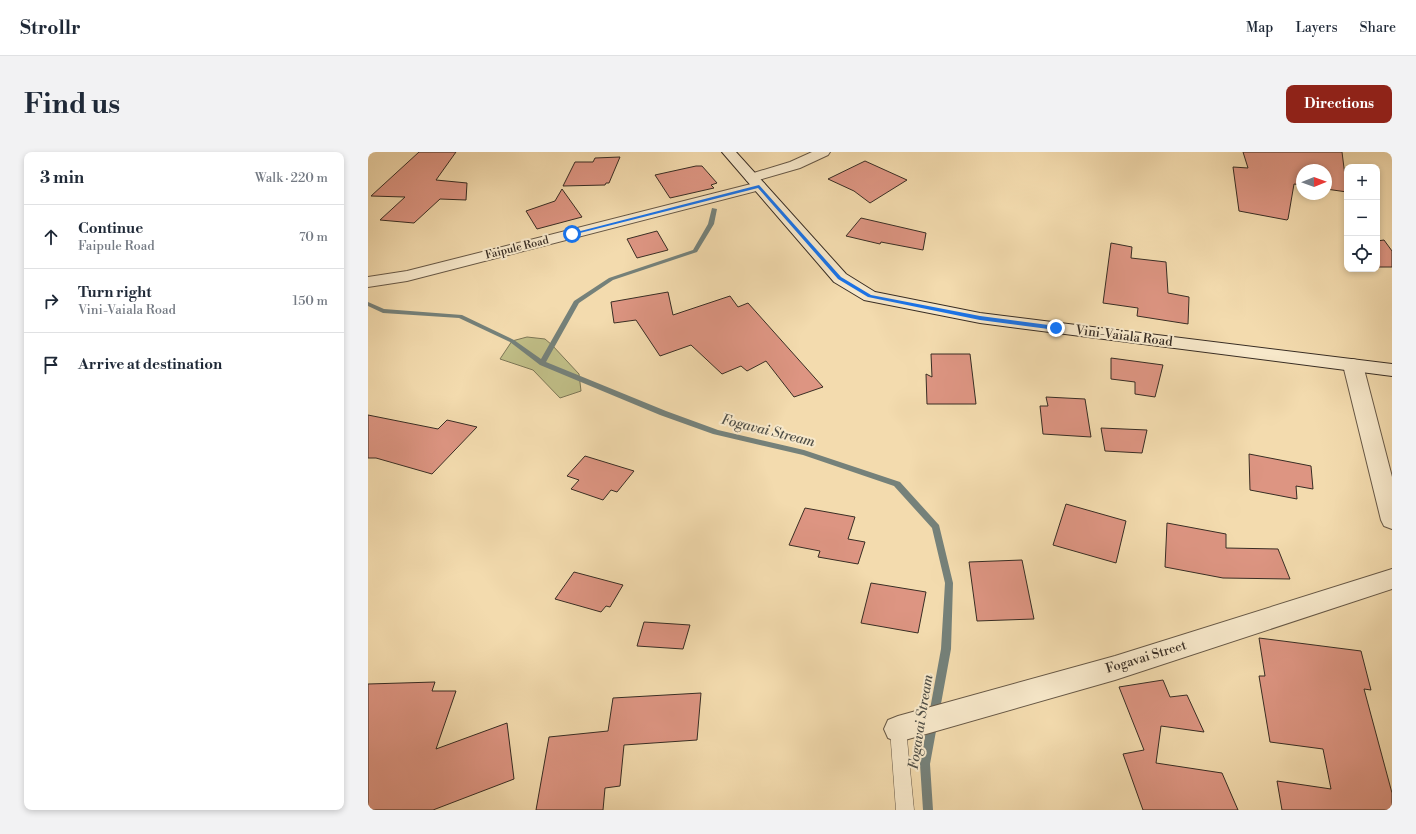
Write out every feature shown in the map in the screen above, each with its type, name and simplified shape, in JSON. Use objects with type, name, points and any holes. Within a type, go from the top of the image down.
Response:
[{"type":"street","name":"Vini-Vaiala Road","points":[[730,152],[840,278],[870,296],[980,318],[1392,370]]},
{"type":"street","name":"Faipule Road","points":[[368,282],[407,276],[755,182],[823,152]]},
{"type":"street","points":[[1353,365],[1392,520]]},
{"type":"street","name":"Fogavai Street","points":[[905,727],[1115,668],[1392,579]]},
{"type":"lane","points":[[905,727],[905,810]]},
{"type":"shaded area","points":[[527,337],[545,339],[552,345],[579,374],[581,391],[560,398],[533,370],[500,359],[512,341]]},
{"type":"building","points":[[419,152],[456,152],[436,180],[467,183],[466,200],[440,199],[414,223],[380,220],[405,197],[371,196]]},
{"type":"building","points":[[1243,152],[1342,152],[1344,192],[1332,190],[1332,164],[1296,164],[1296,184],[1294,184],[1287,220],[1239,211],[1233,167],[1248,168]]},
{"type":"building","points":[[620,157],[609,183],[606,183],[605,185],[563,186],[575,162],[593,162],[595,158]]},
{"type":"building","points":[[865,161],[907,180],[870,203],[854,191],[828,179]]},
{"type":"building","points":[[702,166],[717,183],[711,185],[714,188],[670,198],[655,175]]},
{"type":"building","points":[[562,189],[582,217],[537,229],[526,211],[555,201]]},
{"type":"building","points":[[861,218],[926,233],[923,250],[881,242],[880,244],[846,236]]},
{"type":"building","points":[[657,231],[668,250],[637,258],[627,239]]},
{"type":"building","points":[[1384,240],[1392,251],[1392,267],[1380,267],[1380,241]]},
{"type":"building","points":[[1111,243],[1132,247],[1131,258],[1166,262],[1168,293],[1189,297],[1188,324],[1137,316],[1138,308],[1103,303]]},
{"type":"building","points":[[668,292],[673,315],[730,296],[738,307],[748,303],[823,387],[794,397],[766,361],[747,371],[741,366],[722,374],[691,345],[660,356],[636,320],[614,323],[611,302]]},
{"type":"building","points":[[931,354],[970,354],[976,404],[927,404],[926,374],[932,377]]},
{"type":"building","points":[[1111,358],[1163,365],[1155,397],[1135,394],[1135,382],[1111,379]]},
{"type":"building","points":[[1046,397],[1085,399],[1091,437],[1043,434],[1040,406],[1048,406]]},
{"type":"building","points":[[368,415],[438,429],[447,420],[477,427],[432,474],[376,458],[368,458]]},
{"type":"building","points":[[1101,428],[1147,430],[1142,453],[1105,451]]},
{"type":"building","points":[[1249,454],[1311,466],[1313,489],[1296,486],[1297,499],[1250,490]]},
{"type":"building","points":[[585,456],[634,471],[617,492],[611,490],[603,500],[571,489],[579,480],[567,476]]},
{"type":"building","points":[[1066,504],[1126,521],[1116,563],[1053,545]]},
{"type":"building","points":[[805,508],[855,517],[848,539],[865,542],[858,564],[818,557],[820,551],[789,545]]},
{"type":"building","points":[[1167,523],[1226,534],[1226,548],[1278,549],[1290,579],[1223,578],[1165,567]]},
{"type":"building","points":[[1022,560],[1034,619],[977,621],[969,562]]},
{"type":"building","points":[[574,572],[623,585],[610,607],[606,606],[601,612],[555,599]]},
{"type":"building","points":[[871,583],[926,592],[918,633],[861,623]]},
{"type":"building","points":[[644,622],[690,625],[683,649],[637,646]]},
{"type":"building","points":[[1259,638],[1361,651],[1371,690],[1364,689],[1392,793],[1392,810],[1282,810],[1277,781],[1331,789],[1323,749],[1270,742],[1259,676],[1265,676]]},
{"type":"building","points":[[1163,680],[1170,697],[1187,695],[1204,732],[1161,726],[1156,763],[1222,773],[1238,810],[1143,810],[1123,754],[1144,750],[1119,687]]},
{"type":"building","points":[[435,682],[432,691],[456,691],[436,749],[507,723],[514,779],[433,810],[368,810],[368,684]]},
{"type":"building","points":[[701,693],[697,740],[624,745],[620,786],[605,788],[603,810],[536,810],[549,737],[608,731],[613,698]]},
{"type":"waterway","name":"Fogavai Stream","points":[[542,363],[576,302],[611,279],[695,251],[711,224],[714,209]]},
{"type":"waterway","points":[[368,304],[383,311],[460,316],[512,341],[542,363]]},
{"type":"waterway","name":"Fogavai Stream","points":[[542,363],[663,413],[716,432],[804,453],[897,484],[936,527],[949,583],[946,649],[925,764],[928,810]]},
{"type":"route","points":[[572,234],[759,186],[840,278],[870,296],[980,318],[1056,328]]}]
